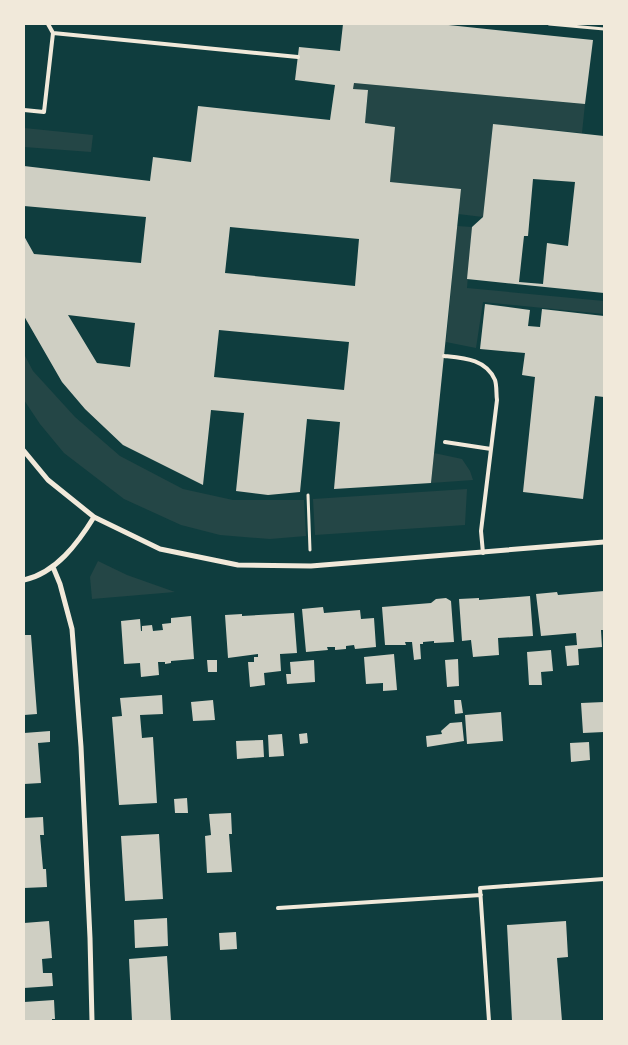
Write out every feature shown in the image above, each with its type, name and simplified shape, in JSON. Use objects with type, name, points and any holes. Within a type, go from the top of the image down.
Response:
[{"type":"street","points":[[24,452],[48,480],[94,517],[160,548],[238,565],[311,566],[604,542]]},
{"type":"street","points":[[24,580],[53,567],[82,536],[94,517]]},
{"type":"street","points":[[53,567],[60,584],[72,630],[82,747],[92,1021]]},
{"type":"lane","points":[[24,110],[44,112],[53,33],[48,24]]},
{"type":"lane","points":[[53,33],[298,57]]},
{"type":"lane","points":[[444,356],[475,360],[488,370],[495,381],[497,400],[482,531],[483,552]]},
{"type":"lane","points":[[445,442],[491,449]]},
{"type":"lane","points":[[489,1021],[480,888],[604,880]]},
{"type":"lane","points":[[278,908],[481,895]]},
{"type":"path","points":[[549,24],[604,29]]},
{"type":"path","points":[[308,495],[311,566]]},
{"type":"shaded area","points":[[354,83],[585,104],[582,133],[493,124],[483,217],[458,214],[461,189],[390,182],[395,127],[365,123],[368,91],[353,89]]},
{"type":"shaded area","points":[[24,128],[93,135],[91,152],[24,147]]},
{"type":"shaded area","points":[[457,226],[472,227],[467,288],[604,301],[604,314],[483,302],[476,348],[446,342]]},
{"type":"shaded area","points":[[24,354],[33,371],[75,417],[120,456],[183,489],[233,500],[304,500],[306,536],[270,539],[220,535],[181,525],[124,499],[64,453],[40,424],[24,400]]},
{"type":"shaded area","points":[[434,453],[462,459],[470,471],[473,480],[431,483]]},
{"type":"shaded area","points":[[467,489],[465,525],[315,535],[313,499]]},
{"type":"shaded area","points":[[98,561],[127,575],[175,592],[92,599],[90,577]]},
{"type":"building","points":[[343,24],[439,24],[593,40],[585,104],[354,83],[353,89],[368,90],[365,123],[395,127],[390,182],[461,189],[431,483],[334,489],[340,422],[307,419],[300,492],[268,495],[236,491],[244,413],[211,410],[203,485],[123,445],[85,409],[62,382],[24,316],[24,236],[34,254],[141,263],[146,217],[24,206],[24,166],[150,181],[153,157],[191,162],[198,106],[330,120],[335,85],[295,80],[299,47],[340,51]],"holes":[[[230,227],[359,239],[355,286],[225,273]],[[68,315],[135,323],[130,367],[97,363]],[[219,330],[349,342],[344,390],[214,377]]]},
{"type":"building","points":[[493,124],[604,136],[604,293],[467,279],[472,227],[483,217]],"holes":[[[533,179],[575,182],[568,246],[547,243],[543,284],[519,282],[524,236],[528,236]]]},
{"type":"building","points":[[485,304],[530,310],[528,326],[540,327],[542,309],[604,316],[604,397],[595,396],[583,499],[523,492],[535,377],[522,375],[525,353],[480,349]]},
{"type":"building","points":[[604,591],[604,630],[601,630],[602,647],[578,649],[579,665],[567,666],[565,646],[577,645],[576,633],[541,636],[536,594],[557,592],[558,595]]},
{"type":"building","points":[[530,596],[533,636],[498,638],[499,655],[473,657],[471,640],[462,641],[459,599],[479,598],[479,600]]},
{"type":"building","points":[[446,598],[451,601],[454,642],[423,642],[423,644],[420,644],[421,659],[414,660],[412,642],[405,642],[406,645],[385,645],[382,607],[431,603],[436,599]]},
{"type":"building","points":[[323,607],[324,613],[360,610],[361,619],[374,618],[376,647],[355,649],[354,645],[346,646],[346,649],[335,650],[335,647],[327,647],[328,650],[306,652],[302,609]]},
{"type":"building","points":[[294,613],[297,653],[280,654],[281,671],[264,673],[265,685],[250,687],[248,662],[254,662],[254,657],[258,657],[258,654],[228,658],[225,615]]},
{"type":"building","points":[[191,616],[194,659],[171,661],[171,663],[165,664],[165,662],[158,662],[159,675],[141,677],[140,663],[124,664],[121,621],[140,619],[141,631],[142,626],[152,625],[153,631],[163,630],[162,624],[171,623],[171,618]]},
{"type":"building","points":[[24,635],[31,635],[37,714],[24,715]]},
{"type":"building","points":[[551,650],[553,671],[541,672],[542,685],[529,685],[527,652]]},
{"type":"building","points":[[394,654],[397,690],[383,691],[383,683],[366,684],[364,657]]},
{"type":"building","points":[[458,659],[459,686],[447,687],[445,660]]},
{"type":"building","points":[[207,660],[217,660],[217,672],[208,672]]},
{"type":"building","points":[[314,660],[315,682],[287,684],[286,674],[291,674],[290,662]]},
{"type":"building","points":[[162,695],[163,714],[140,715],[142,738],[153,737],[157,803],[119,805],[112,717],[122,716],[120,698]]},
{"type":"building","points":[[213,700],[215,720],[193,721],[191,702]]},
{"type":"building","points":[[454,700],[461,700],[463,713],[455,714]]},
{"type":"building","points":[[604,702],[604,732],[583,733],[581,703]]},
{"type":"building","points":[[501,712],[503,741],[467,744],[465,715]]},
{"type":"building","points":[[462,722],[464,741],[427,747],[426,736],[442,734],[441,731],[450,723]]},
{"type":"building","points":[[50,731],[50,742],[38,743],[41,783],[24,784],[24,733]]},
{"type":"building","points":[[307,733],[308,743],[300,744],[299,734]]},
{"type":"building","points":[[282,734],[284,756],[269,757],[268,735]]},
{"type":"building","points":[[263,740],[264,757],[237,759],[236,741]]},
{"type":"building","points":[[589,742],[590,760],[571,762],[570,743]]},
{"type":"building","points":[[187,798],[188,813],[175,813],[174,799]]},
{"type":"building","points":[[231,813],[232,834],[229,834],[232,872],[207,873],[205,836],[211,835],[209,814]]},
{"type":"building","points":[[43,817],[44,835],[40,835],[43,869],[46,869],[47,887],[24,888],[24,818]]},
{"type":"building","points":[[159,834],[163,899],[125,901],[121,836]]},
{"type":"building","points":[[167,918],[168,946],[135,948],[134,920]]},
{"type":"building","points":[[49,921],[52,958],[42,959],[43,973],[52,973],[53,986],[24,988],[24,923]]},
{"type":"building","points":[[566,921],[568,957],[557,958],[562,1021],[512,1021],[507,925]]},
{"type":"building","points":[[236,932],[237,949],[220,950],[219,933]]},
{"type":"building","points":[[167,956],[171,1021],[132,1021],[129,959]]},
{"type":"building","points":[[54,1000],[55,1019],[52,1019],[52,1021],[24,1021],[24,1002]]}]
